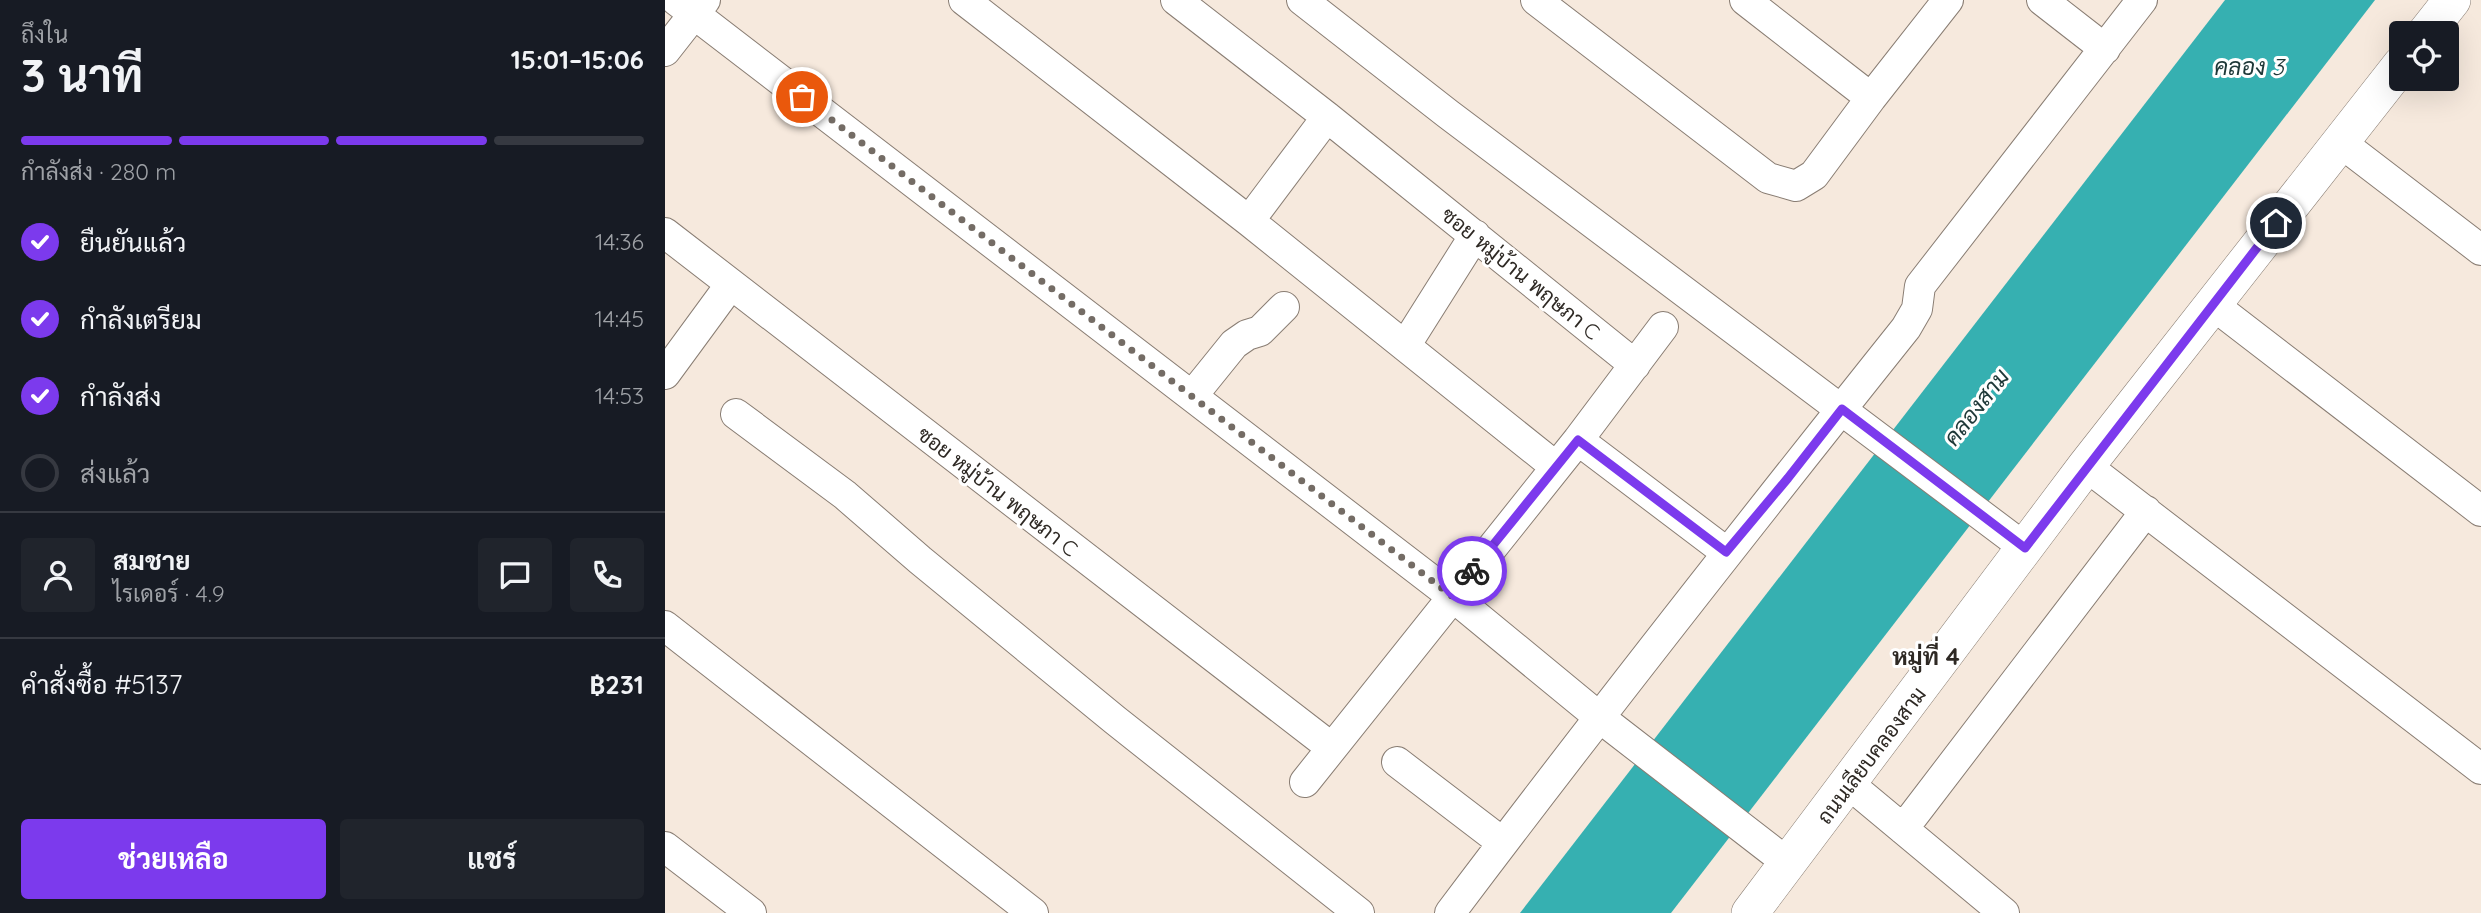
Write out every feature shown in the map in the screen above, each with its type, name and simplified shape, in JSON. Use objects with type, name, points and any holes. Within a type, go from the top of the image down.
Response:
[{"type":"main road","points":[[2435,21],[2452,0]]},
{"type":"main road","name":"ถนนเลียบคลองสาม","points":[[1750,913],[2211,304],[2389,80]]},
{"type":"street","points":[[964,0],[1249,222],[1556,467]]},
{"type":"street","name":"ซอย หมู่บ้าน พฤษภา C","points":[[1176,0],[1327,117],[1635,365]]},
{"type":"street","points":[[1302,0],[1448,114],[2025,548]]},
{"type":"street","points":[[1536,0],[1768,178],[1796,186],[1814,175],[1948,0]]},
{"type":"street","points":[[1745,0],[1871,98]]},
{"type":"street","points":[[2042,0],[2105,49]]},
{"type":"street","points":[[1451,913],[1726,552],[1906,328],[1917,309],[1920,286],[2142,0]]},
{"type":"street","points":[[665,51],[692,5],[1452,596],[1599,718],[1789,864]]},
{"type":"street","points":[[1249,222],[1327,117]]},
{"type":"street","points":[[2340,142],[2481,250]]},
{"type":"street","name":"ซอย หมู่บ้าน พฤษภา C","points":[[665,233],[1332,748]]},
{"type":"street","points":[[1405,346],[1475,235]]},
{"type":"street","points":[[665,374],[731,284]]},
{"type":"street","points":[[2211,304],[2481,511]]},
{"type":"street","points":[[1192,396],[1234,344],[1247,335],[1260,331],[1284,307]]},
{"type":"street","points":[[1305,782],[1578,440],[1663,327]]},
{"type":"street","points":[[736,414],[845,495],[1115,720],[1359,913]]},
{"type":"street","points":[[1578,440],[1726,552]]},
{"type":"street","points":[[2086,467],[2481,769]]},
{"type":"street","points":[[1903,830],[2146,511]]},
{"type":"street","points":[[665,626],[1033,913]]},
{"type":"street","points":[[1397,762],[1503,843]]},
{"type":"street","points":[[1849,784],[2004,913]]},
{"type":"street","points":[[665,847],[751,913]]},
{"type":"water","name":"คลอง 3","points":[[2225,0],[2375,0],[1671,913],[1520,913]]},
{"type":"way so far","points":[[802,97],[1452,596],[1472,571]]},
{"type":"district","name":"หมู่ที่ 4","points":[[1926,656]]},
{"type":"route","points":[[1472,571],[1578,440],[1726,552],[1842,409],[2025,548],[2101,446],[2276,223]]},
{"type":"water label","name":"คลองสาม","points":[[1976,407]]}]
